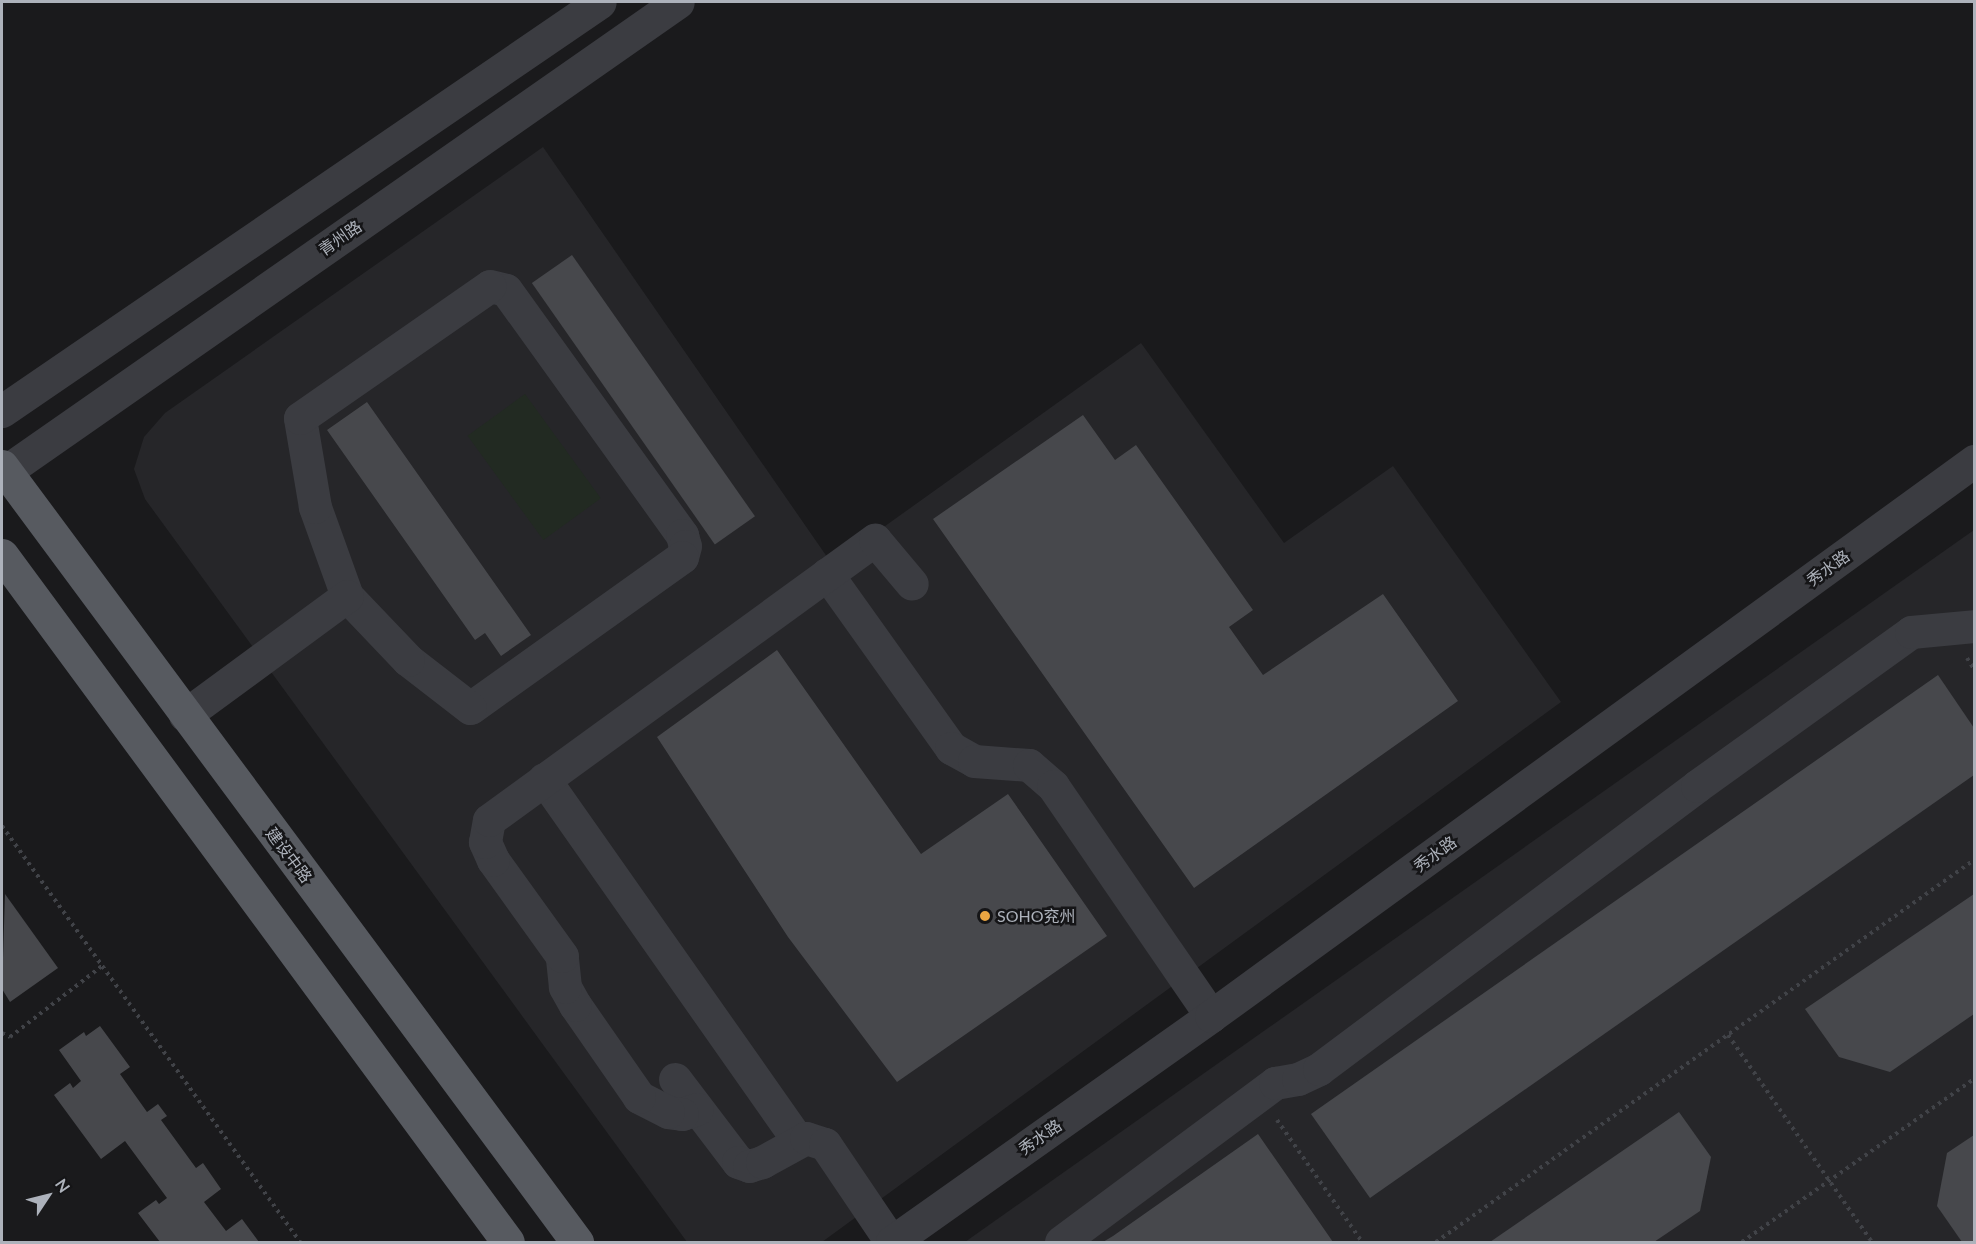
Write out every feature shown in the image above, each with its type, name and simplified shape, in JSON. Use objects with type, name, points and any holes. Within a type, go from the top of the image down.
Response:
[{"type":"main road","name":"建设中路","points":[[3,470],[578,1242]]},
{"type":"main road","points":[[2,555],[508,1242]]},
{"type":"street","points":[[2,411],[600,2]]},
{"type":"street","name":"青州路","points":[[3,470],[678,2]]},
{"type":"street","points":[[490,286],[499,286],[506,290],[682,535],[685,546],[682,557],[470,708],[408,660],[347,596],[315,507],[300,418],[490,286]]},
{"type":"street","name":"秀水路","points":[[892,1242],[1211,1016],[1974,461]]},
{"type":"street","points":[[697,1109],[682,1114],[668,1112],[639,1097],[575,1005],[565,987],[562,956],[485,842],[484,832],[494,813],[875,540],[912,584]]},
{"type":"street","points":[[827,574],[951,748],[974,761],[1029,765],[1053,786],[1211,1016]]},
{"type":"street","points":[[185,715],[347,596]]},
{"type":"street","points":[[1061,1242],[1275,1083],[1298,1079],[1319,1069],[1696,786],[1911,632],[1974,626]]},
{"type":"street","points":[[544,779],[798,1142]]},
{"type":"street","points":[[675,1079],[738,1162],[749,1166],[762,1162],[798,1142],[815,1138],[825,1144],[892,1242]]},
{"type":"path","points":[[2,826],[300,1242]]},
{"type":"path","points":[[1436,1242],[1974,860]]},
{"type":"path","points":[[2,1034],[10,1036],[102,966]]},
{"type":"path","points":[[1728,1035],[1872,1242]]},
{"type":"path","points":[[1742,1242],[1974,1079]]},
{"type":"path","points":[[1259,1095],[1362,1242]]},
{"type":"shaded area","points":[[543,147],[832,564],[1141,343],[1284,543],[1393,466],[1561,702],[822,1242],[687,1242],[145,499],[134,469],[144,437],[165,413]]},
{"type":"shaded area","points":[[525,394],[601,498],[543,540],[468,436]]},
{"type":"shaded area","points":[[1974,530],[1974,1242],[965,1242]]},
{"type":"building","points":[[572,255],[755,516],[715,544],[532,283]]},
{"type":"building","points":[[367,402],[531,635],[501,656],[485,633],[475,640],[327,430]]},
{"type":"building","points":[[1083,415],[1115,460],[1136,445],[1253,610],[1229,627],[1263,675],[1383,594],[1458,701],[1194,888],[933,519]]},
{"type":"building","points":[[777,650],[921,854],[1008,794],[1107,936],[897,1082],[788,937],[657,737]]},
{"type":"building","points":[[1938,675],[1974,728],[1974,775],[1370,1198],[1311,1114]]},
{"type":"building","points":[[5,894],[58,968],[10,1002],[2,989]]},
{"type":"building","points":[[1974,894],[1974,1014],[1890,1072],[1839,1057],[1805,1009]]},
{"type":"building","points":[[100,1026],[130,1067],[120,1074],[147,1112],[158,1104],[167,1116],[161,1120],[196,1168],[203,1163],[221,1189],[204,1202],[226,1231],[242,1219],[259,1242],[160,1242],[138,1213],[156,1200],[159,1204],[167,1198],[125,1141],[101,1159],[54,1095],[70,1083],[73,1088],[81,1081],[59,1050],[84,1032],[86,1036]]},
{"type":"building","points":[[1679,1112],[1711,1157],[1700,1211],[1654,1242],[1490,1242]]},
{"type":"building","points":[[1258,1134],[1333,1242],[1103,1242],[1113,1236]]},
{"type":"building","points":[[1974,1135],[1974,1242],[1962,1242],[1937,1206],[1947,1153]]},
{"type":"place","name":"SOHO兖州","points":[[985,916]]}]
